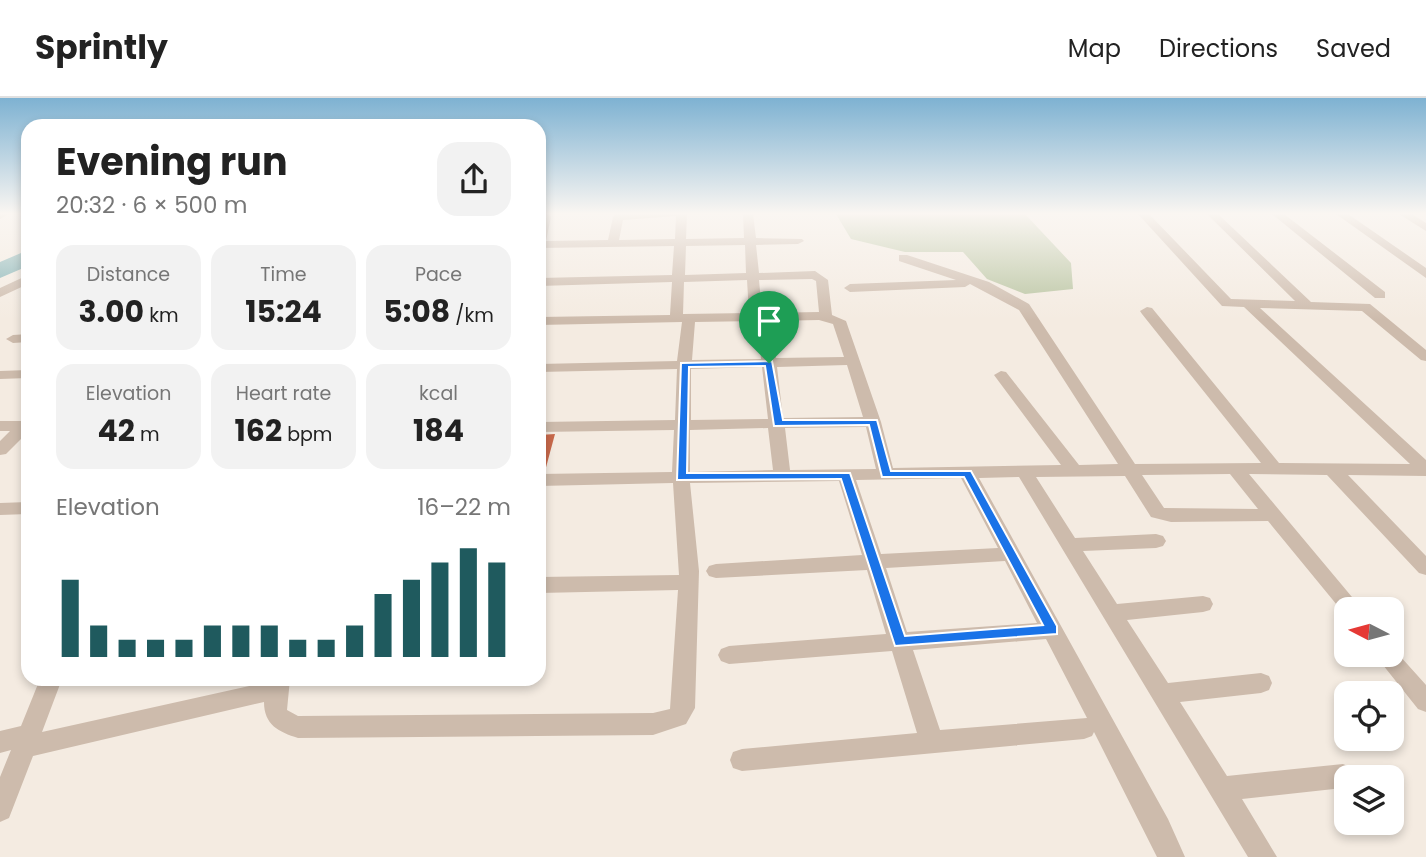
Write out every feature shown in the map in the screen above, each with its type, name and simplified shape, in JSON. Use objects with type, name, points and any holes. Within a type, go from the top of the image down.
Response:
[{"type":"street","points":[[279,686],[275,711],[278,719],[298,727],[664,723],[678,717],[683,708],[689,582],[681,477],[684,365],[677,279],[679,249]]},
{"type":"street","points":[[751,249],[778,424],[782,476]]},
{"type":"street","points":[[1176,249],[1225,301],[1231,304],[1365,307],[1426,357]]},
{"type":"street","points":[[1249,249],[1308,306]]},
{"type":"street","points":[[1322,249],[1380,295]]},
{"type":"street","points":[[1391,249],[1426,274]]},
{"type":"street","points":[[903,258],[978,282],[1018,302],[1028,311],[1155,509],[1164,515],[1273,515]]},
{"type":"street","points":[[546,282],[820,276],[827,317]]},
{"type":"street","points":[[0,293],[21,282]]},
{"type":"street","points":[[850,288],[978,282]]},
{"type":"street","points":[[1250,305],[1426,470]]},
{"type":"street","points":[[1147,311],[1274,468]]},
{"type":"street","points":[[546,321],[827,317],[839,321],[873,422],[886,475]]},
{"type":"street","points":[[13,339],[21,338]]},
{"type":"street","points":[[546,368],[852,360]]},
{"type":"street","points":[[0,375],[21,374]]},
{"type":"street","points":[[1001,375],[1075,472]]},
{"type":"street","points":[[546,427],[873,422]]},
{"type":"street","points":[[0,426],[21,424]]},
{"type":"street","points":[[0,450],[21,430]]},
{"type":"street","points":[[546,480],[1235,468],[1426,470]]},
{"type":"street","points":[[1235,468],[1340,597]]},
{"type":"street","points":[[1332,469],[1426,568]]},
{"type":"street","points":[[1024,472],[1263,857]]},
{"type":"street","points":[[967,473],[1158,828],[1171,857]]},
{"type":"street","points":[[846,475],[932,742]]},
{"type":"street","points":[[0,509],[21,508]]},
{"type":"street","points":[[1069,545],[1156,541]]},
{"type":"street","points":[[716,571],[1011,554]]},
{"type":"street","points":[[546,585],[689,582]]},
{"type":"street","points":[[1112,613],[1203,604]]},
{"type":"street","points":[[729,655],[1052,630]]},
{"type":"street","points":[[1398,667],[1426,702]]},
{"type":"street","points":[[1162,694],[1261,683]]},
{"type":"street","points":[[0,809],[48,686]]},
{"type":"street","points":[[0,741],[26,741],[270,686]]},
{"type":"street","points":[[742,760],[1084,728]]},
{"type":"street","points":[[1221,789],[1334,777]]},
{"type":"green space","points":[[894,249],[1058,249],[1071,263],[1073,289],[1025,294],[987,279],[963,252],[905,252]]},
{"type":"building","points":[[555,434],[546,467],[546,435]]},
{"type":"waterway","points":[[0,271],[21,260]]},
{"type":"route","points":[[769,363],[778,424],[873,422],[886,475],[967,473],[1052,630],[900,642],[846,475],[681,477],[684,365],[769,363]]}]
